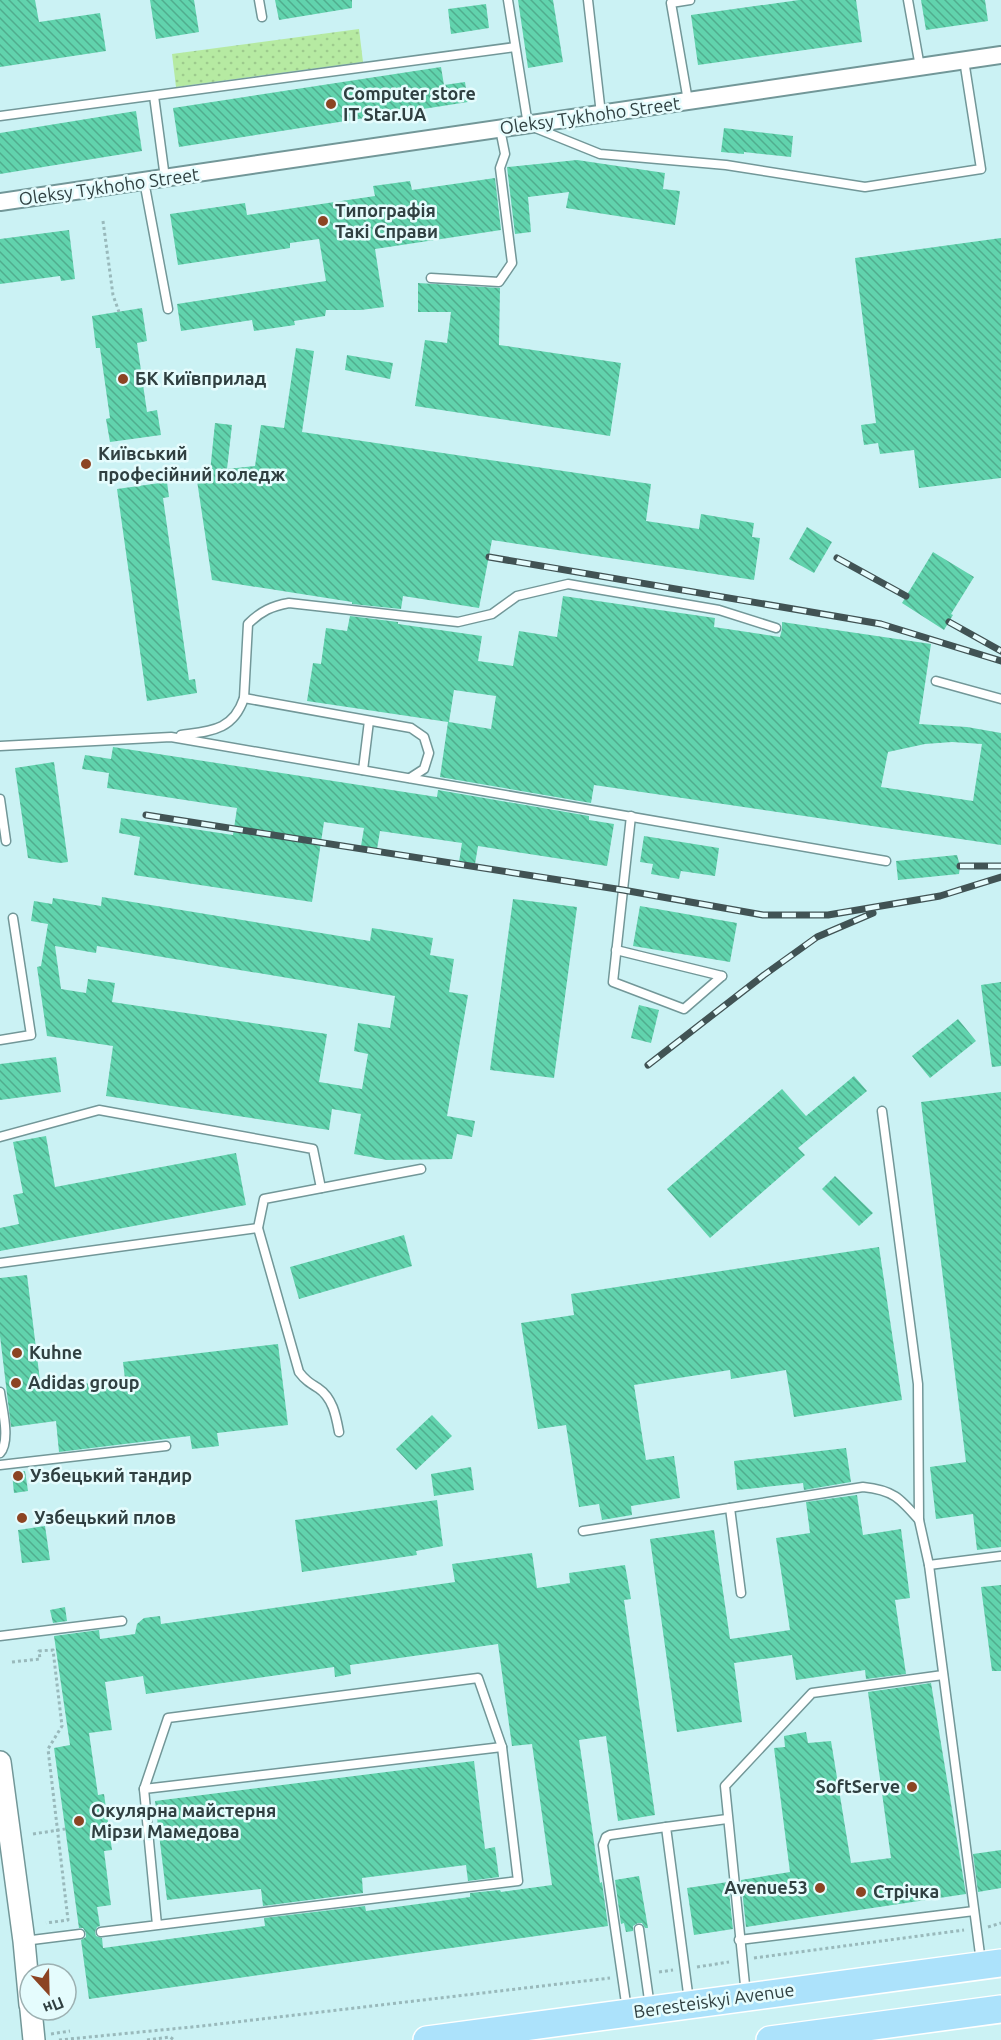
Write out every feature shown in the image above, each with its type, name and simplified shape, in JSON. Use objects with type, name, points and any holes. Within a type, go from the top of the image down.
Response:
[{"type":"main road","name":"Beresteiskyi Avenue","points":[[427,2040],[991,1964]]},
{"type":"main road","points":[[770,2040],[1001,2009]]},
{"type":"street","name":"Oleksy Tykhoho Street","points":[[0,202],[1001,55]]},
{"type":"street","points":[[0,1762],[26,1962]]},
{"type":"street","points":[[32,2022],[34,2040]]},
{"type":"lane","points":[[259,0],[262,17]]},
{"type":"lane","points":[[508,0],[528,125],[600,154],[726,165],[865,187],[981,169],[964,60]]},
{"type":"lane","points":[[588,0],[601,114]]},
{"type":"lane","points":[[688,101],[671,3],[690,0]]},
{"type":"lane","points":[[908,0],[920,67]]},
{"type":"lane","points":[[0,116],[515,47]]},
{"type":"lane","points":[[154,96],[165,178]]},
{"type":"lane","points":[[431,278],[499,282],[512,263],[500,168],[505,154],[500,129]]},
{"type":"lane","points":[[144,181],[168,309]]},
{"type":"lane","points":[[0,746],[171,736],[213,730],[224,726],[240,710],[244,698],[248,624],[259,613],[274,606],[289,603],[458,622],[492,614],[518,596],[568,584],[719,610],[776,628]]},
{"type":"lane","points":[[936,681],[1001,699]]},
{"type":"lane","points":[[244,698],[411,728],[424,737],[429,753],[424,769],[410,778]]},
{"type":"lane","points":[[363,770],[369,721]]},
{"type":"lane","points":[[171,736],[886,861]]},
{"type":"lane","points":[[0,799],[6,841]]},
{"type":"lane","points":[[616,950],[722,976],[684,1009],[613,982],[616,950],[631,816]]},
{"type":"lane","points":[[0,1040],[31,1035],[13,918]]},
{"type":"lane","points":[[0,1137],[99,1110],[313,1149],[321,1188]]},
{"type":"lane","points":[[882,1111],[918,1384],[919,1520],[928,1565],[976,1929],[991,1964]]},
{"type":"lane","points":[[339,1432],[336,1414],[329,1399],[320,1389],[304,1380],[299,1372],[258,1228],[264,1200],[421,1169]]},
{"type":"lane","points":[[0,1263],[258,1228]]},
{"type":"lane","points":[[0,1392],[6,1437],[0,1454]]},
{"type":"lane","points":[[0,1465],[166,1446]]},
{"type":"lane","points":[[583,1531],[863,1487],[882,1489],[894,1495],[919,1520]]},
{"type":"lane","points":[[730,1508],[741,1593]]},
{"type":"lane","points":[[928,1565],[1001,1556]]},
{"type":"lane","points":[[0,1636],[122,1621]]},
{"type":"lane","points":[[746,1997],[725,1786],[809,1694],[943,1675]]},
{"type":"lane","points":[[101,1932],[518,1881],[502,1747],[478,1678],[168,1718],[144,1790],[157,1925]]},
{"type":"lane","points":[[144,1790],[502,1747]]},
{"type":"lane","points":[[639,2012],[622,1977],[604,1840],[610,1835],[727,1819]]},
{"type":"lane","points":[[666,1827],[690,2005]]},
{"type":"lane","points":[[739,1941],[974,1911]]},
{"type":"lane","points":[[639,1929],[639,2012]]},
{"type":"lane","points":[[24,1941],[80,1935]]},
{"type":"path","points":[[103,221],[113,295],[119,312]]},
{"type":"path","points":[[12,1662],[40,1659],[39,1651],[53,1650],[62,1726],[48,1749],[68,1920],[46,1923]]},
{"type":"path","points":[[33,1833],[65,1829]]},
{"type":"path","points":[[59,2040],[202,2026],[622,1977],[976,1929],[1001,1923]]},
{"type":"path","points":[[147,2040],[170,2037],[174,2040]]},
{"type":"green space","points":[[359,29],[363,62],[176,87],[172,54]]},
{"type":"building","points":[[0,0],[35,0],[39,22],[100,13],[106,51],[0,67]]},
{"type":"building","points":[[150,0],[194,0],[199,32],[156,39]]},
{"type":"building","points":[[275,0],[352,0],[352,8],[279,20]]},
{"type":"building","points":[[518,0],[553,0],[563,62],[528,68]]},
{"type":"building","points":[[799,0],[856,0],[862,42],[698,65],[691,15]]},
{"type":"building","points":[[921,0],[985,0],[988,21],[926,30]]},
{"type":"building","points":[[486,4],[489,28],[451,34],[448,9]]},
{"type":"building","points":[[441,67],[444,85],[465,82],[468,102],[179,147],[173,108]]},
{"type":"building","points":[[136,111],[142,151],[0,174],[0,133]]},
{"type":"building","points":[[724,128],[793,136],[791,157],[721,152]]},
{"type":"building","points":[[577,160],[665,173],[663,189],[680,191],[675,225],[566,208],[569,192],[528,197],[531,232],[515,234],[507,167]]},
{"type":"building","name":"Типографія Такі Справи","points":[[495,178],[501,230],[375,249],[384,307],[361,310],[326,310],[325,316],[294,321],[295,325],[254,331],[252,320],[181,331],[177,304],[326,281],[319,239],[290,243],[290,248],[178,265],[170,214],[245,203],[247,215],[375,196],[373,186],[410,181],[412,190]]},
{"type":"building","points":[[69,230],[75,279],[61,281],[60,276],[0,284],[0,239]]},
{"type":"building","points":[[1001,238],[1001,478],[919,488],[914,450],[880,454],[878,443],[864,445],[861,425],[876,423],[855,258]]},
{"type":"building","points":[[418,283],[500,288],[499,345],[621,363],[610,436],[415,406],[425,340],[447,343],[451,312],[418,312]]},
{"type":"building","name":"БК Київприлад","points":[[142,308],[147,341],[137,343],[147,412],[157,410],[161,435],[110,442],[106,419],[110,418],[100,348],[96,348],[92,316]]},
{"type":"building","points":[[296,348],[314,351],[302,432],[651,484],[646,521],[699,529],[701,514],[754,523],[752,537],[760,538],[754,580],[492,540],[479,608],[403,596],[401,609],[352,604],[352,602],[212,580],[196,474],[210,472],[215,423],[232,425],[227,469],[255,466],[261,425],[284,428]]},
{"type":"building","points":[[347,355],[393,363],[390,379],[345,370]]},
{"type":"building","points":[[167,482],[169,497],[163,498],[189,680],[195,679],[197,693],[147,701],[117,489]]},
{"type":"building","points":[[807,527],[832,542],[814,573],[789,559]]},
{"type":"building","points":[[933,552],[974,577],[944,630],[902,603]]},
{"type":"building","points":[[563,596],[715,618],[714,627],[780,637],[782,622],[931,644],[919,724],[967,727],[1001,733],[1001,845],[594,785],[591,803],[440,777],[448,722],[307,701],[313,663],[321,664],[326,628],[347,631],[350,616],[482,636],[478,661],[513,666],[519,631],[557,637]],"holes":[[[454,690],[496,696],[491,729],[449,722]],[[952,742],[982,744],[973,801],[881,787],[888,752],[925,744]]]},
{"type":"building","points":[[113,747],[437,797],[438,790],[589,816],[589,820],[614,824],[607,866],[478,846],[475,864],[459,862],[462,843],[380,831],[377,849],[361,846],[364,828],[324,822],[312,902],[134,875],[140,837],[119,833],[121,818],[233,835],[237,808],[107,788],[109,773],[82,769],[85,755],[111,759]]},
{"type":"building","points":[[54,762],[68,862],[60,863],[28,858],[15,768]]},
{"type":"building","points":[[644,836],[719,848],[715,876],[681,871],[679,879],[651,874],[653,864],[640,862]]},
{"type":"building","points":[[957,855],[960,866],[959,874],[898,880],[896,861]]},
{"type":"building","points":[[102,897],[370,941],[372,928],[433,938],[430,955],[454,959],[449,992],[468,995],[447,1116],[475,1121],[472,1137],[457,1134],[452,1159],[387,1160],[354,1154],[361,1114],[332,1109],[329,1130],[106,1096],[113,1046],[47,1036],[37,967],[41,966],[48,924],[31,921],[34,901],[52,904],[53,898],[101,906]],"holes":[[[55,946],[96,953],[97,946],[395,996],[390,1028],[358,1023],[354,1051],[368,1054],[362,1089],[319,1082],[327,1034],[112,1002],[115,983],[88,979],[86,993],[61,989]]]},
{"type":"building","points":[[513,899],[577,907],[554,1078],[490,1070]]},
{"type":"building","points":[[640,906],[737,923],[730,962],[633,946]]},
{"type":"building","points":[[1001,982],[1001,1066],[992,1067],[981,985]]},
{"type":"building","points":[[639,1005],[659,1010],[651,1043],[631,1038]]},
{"type":"building","points":[[958,1019],[976,1041],[930,1078],[912,1056]]},
{"type":"building","points":[[56,1057],[61,1092],[0,1100],[0,1064]]},
{"type":"building","points":[[854,1076],[867,1091],[798,1148],[805,1155],[710,1238],[667,1189],[782,1089],[806,1116]]},
{"type":"building","points":[[1001,1092],[1001,1547],[977,1550],[973,1514],[936,1519],[930,1467],[966,1462],[921,1102]]},
{"type":"building","points":[[46,1136],[55,1187],[236,1153],[246,1205],[0,1251],[0,1228],[19,1224],[13,1195],[23,1193],[13,1142]]},
{"type":"building","points":[[835,1176],[873,1213],[859,1226],[822,1189]]},
{"type":"building","points":[[404,1235],[412,1266],[299,1299],[290,1267]]},
{"type":"building","points":[[879,1247],[902,1400],[794,1417],[786,1370],[731,1379],[730,1370],[634,1385],[646,1460],[674,1456],[680,1498],[631,1506],[632,1515],[602,1520],[599,1504],[579,1507],[566,1425],[538,1429],[521,1323],[574,1315],[571,1294]]},
{"type":"building","points":[[27,1275],[41,1389],[125,1379],[123,1362],[278,1344],[288,1425],[217,1433],[219,1446],[192,1449],[190,1436],[59,1452],[56,1421],[11,1427],[0,1336],[0,1278]]},
{"type":"building","points":[[432,1415],[452,1436],[416,1470],[396,1449]]},
{"type":"building","points":[[846,1448],[851,1482],[804,1490],[803,1483],[737,1490],[734,1461]]},
{"type":"building","points":[[471,1467],[474,1490],[434,1496],[431,1474]]},
{"type":"building","points":[[25,1471],[28,1491],[14,1493],[12,1473]]},
{"type":"building","points":[[857,1495],[863,1535],[901,1529],[910,1598],[895,1600],[906,1674],[866,1679],[865,1670],[796,1680],[792,1655],[734,1663],[742,1722],[677,1732],[650,1539],[714,1530],[730,1639],[790,1630],[776,1538],[810,1533],[806,1502]]},
{"type":"building","points":[[437,1500],[443,1546],[416,1551],[417,1555],[302,1572],[295,1520]]},
{"type":"building","points":[[45,1526],[50,1560],[22,1563],[18,1530]]},
{"type":"building","points":[[532,1553],[537,1588],[570,1583],[569,1573],[625,1565],[631,1599],[624,1600],[655,1815],[618,1821],[606,1736],[579,1740],[608,1926],[89,1999],[81,1940],[86,1937],[86,1933],[83,1928],[79,1928],[54,1748],[70,1745],[54,1636],[99,1630],[100,1639],[135,1634],[137,1624],[144,1618],[160,1616],[161,1624],[455,1582],[452,1564]],"holes":[[[498,1644],[512,1746],[532,1744],[552,1885],[501,1892],[500,1890],[470,1893],[470,1897],[366,1911],[365,1906],[264,1918],[265,1926],[103,1948],[102,1938],[96,1936],[95,1932],[100,1926],[97,1907],[111,1905],[104,1851],[112,1850],[104,1794],[98,1795],[89,1733],[112,1730],[105,1682],[143,1676],[146,1694],[334,1667],[335,1677],[351,1674],[350,1665]]]},
{"type":"building","points":[[1001,1585],[1001,1671],[992,1671],[981,1587]]},
{"type":"building","points":[[65,1607],[67,1621],[53,1623],[50,1610]]},
{"type":"building","points":[[931,1683],[966,1894],[746,1927],[741,1880],[790,1872],[774,1748],[785,1747],[784,1736],[806,1732],[808,1743],[831,1741],[851,1863],[891,1858],[868,1692]]},
{"type":"building","points":[[474,1761],[485,1849],[495,1847],[499,1877],[468,1881],[466,1865],[362,1878],[363,1893],[263,1906],[261,1889],[167,1900],[155,1801]]},
{"type":"building","points":[[1001,1850],[1001,1888],[978,1892],[973,1854]]},
{"type":"building","points":[[639,1876],[648,1928],[638,1923],[633,1926],[633,1931],[626,1932],[624,1923],[621,1924],[615,1880]]},
{"type":"building","points":[[728,1882],[733,1929],[694,1935],[687,1888]]},
{"type":"railway","points":[[489,557],[881,624],[1001,661]]},
{"type":"railway","points":[[837,558],[906,596]]},
{"type":"railway","points":[[949,622],[1001,651]]},
{"type":"railway","points":[[146,815],[623,890],[763,915],[828,915],[940,896],[1001,877]]},
{"type":"railway","points":[[960,866],[1001,866]]},
{"type":"railway","points":[[648,1065],[817,937],[873,913]]},
{"type":"place","name":"Computer store IT Star.UA","points":[[331,104]]},
{"type":"place","name":"Типографія Такі Справи","points":[[323,221]]},
{"type":"place","name":"БК Київприлад","points":[[123,379]]},
{"type":"place","name":"Київський професійний коледж","points":[[86,464]]},
{"type":"place","name":"Kuhne","points":[[17,1353]]},
{"type":"place","name":"Adidas group","points":[[16,1383]]},
{"type":"place","name":"Узбецький тандир","points":[[18,1476]]},
{"type":"place","name":"Узбецький плов","points":[[22,1518]]},
{"type":"place","name":"SoftServe","points":[[912,1787]]},
{"type":"place","name":"Окулярна майстерня Мірзи Мамедова","points":[[79,1821]]},
{"type":"place","name":"Avenue53","points":[[820,1888]]},
{"type":"place","name":"Стрічка","points":[[861,1892]]}]
